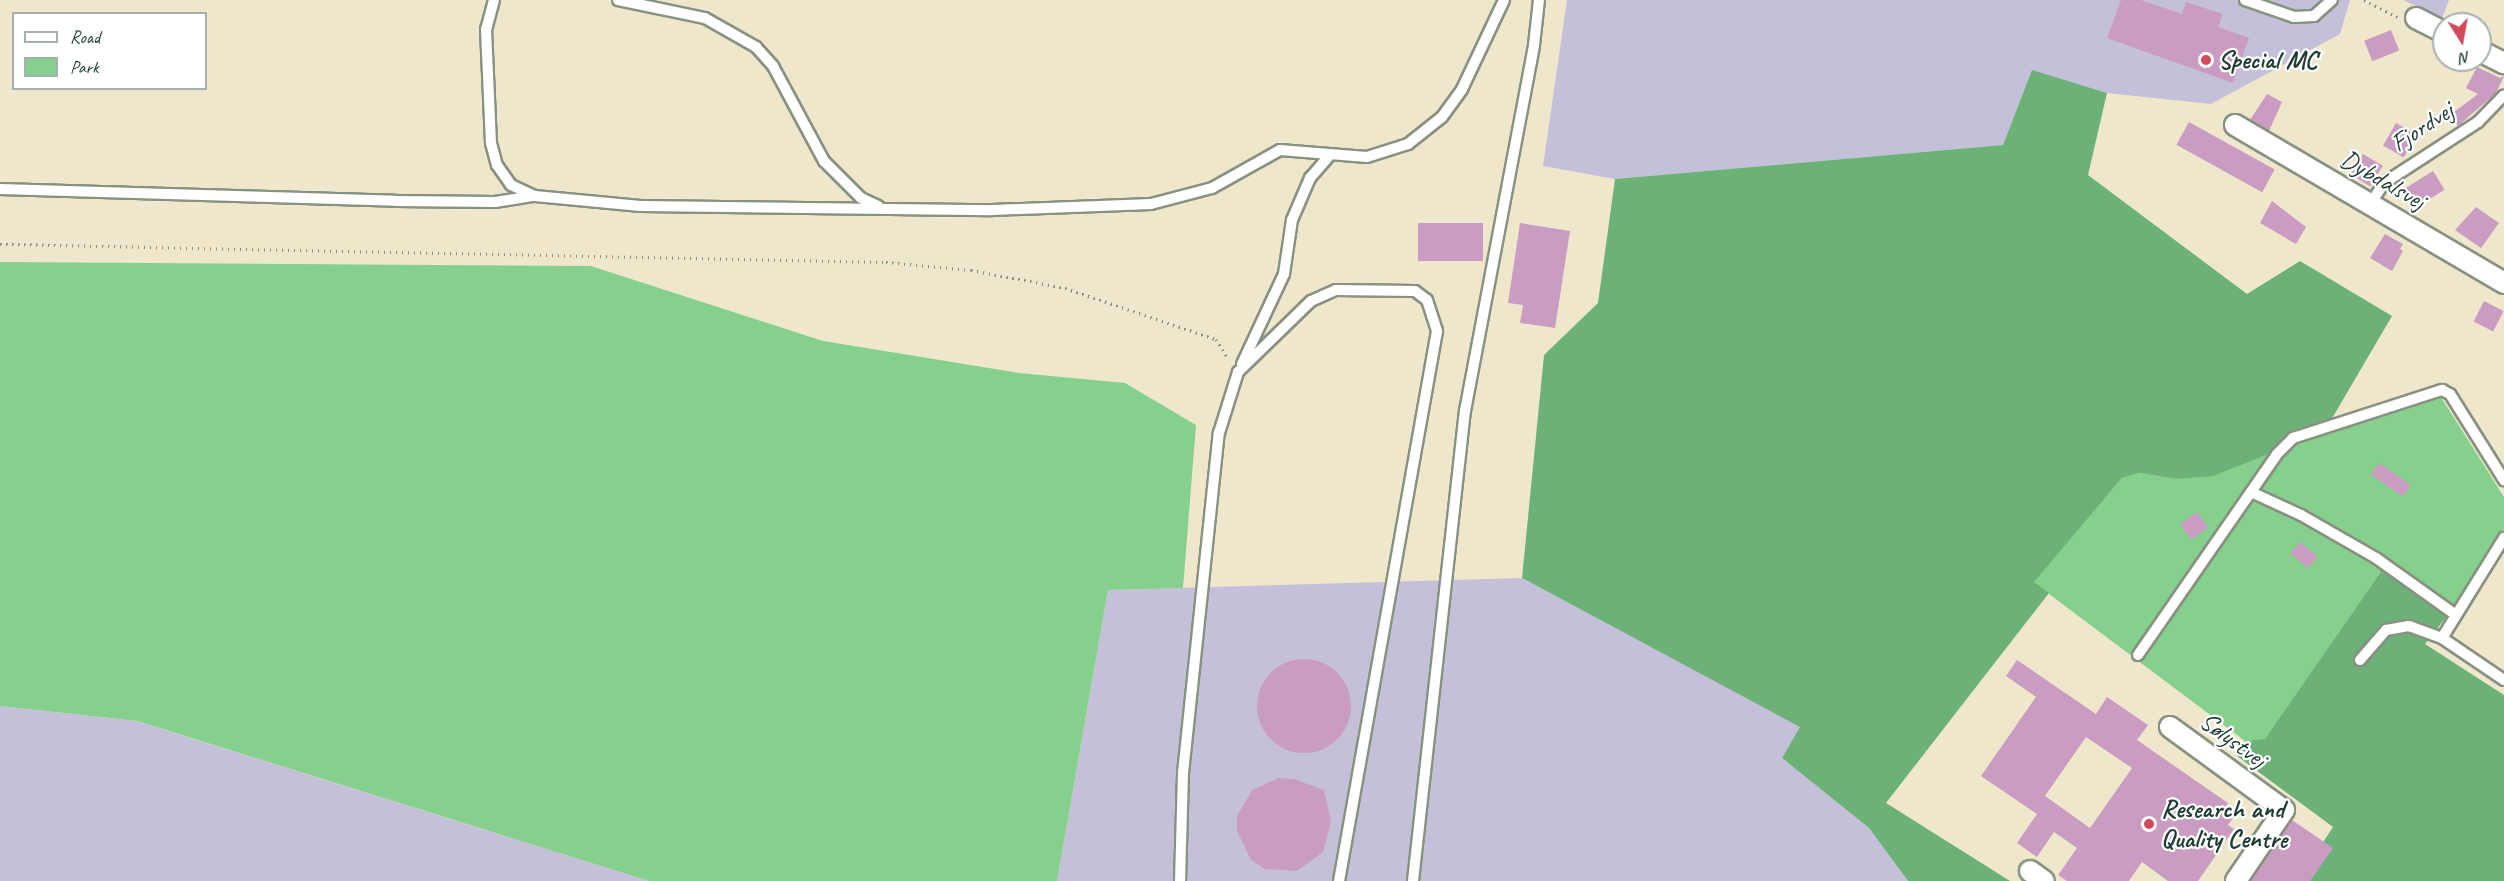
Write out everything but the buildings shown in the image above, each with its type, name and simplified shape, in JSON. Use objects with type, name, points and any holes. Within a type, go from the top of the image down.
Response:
[{"type":"street","points":[[2415,18],[2432,26]]},
{"type":"street","name":"Dybdalsvej","points":[[2235,125],[2504,283]]},
{"type":"street","name":"Sølystvej","points":[[2170,727],[2284,810],[2236,881]]},
{"type":"lane","points":[[494,0],[486,29],[490,143],[497,165],[512,185],[535,196]]},
{"type":"lane","points":[[618,0],[705,18],[756,47],[773,66],[824,161],[861,198],[881,208]]},
{"type":"lane","points":[[0,189],[462,202],[535,196],[641,206],[1051,210],[1151,204],[1212,188],[1280,150],[1329,156],[1367,157],[1408,144],[1442,117],[1462,89],[1504,0]]},
{"type":"lane","points":[[1413,881],[1465,411],[1534,45],[1539,0]]},
{"type":"lane","points":[[2245,0],[2294,17],[2314,16],[2332,0]]},
{"type":"lane","name":"Fjordvej","points":[[2370,204],[2384,183],[2478,122],[2504,95]]},
{"type":"lane","points":[[1180,881],[1183,773],[1219,433],[1238,372],[1284,274],[1292,220],[1310,178],[1329,156]]},
{"type":"lane","points":[[1238,372],[1311,301],[1336,290],[1415,291],[1427,300],[1434,313],[1437,331],[1339,881]]},
{"type":"lane","points":[[2138,655],[2277,454],[2293,438],[2442,390],[2450,394],[2504,480]]},
{"type":"lane","points":[[2251,492],[2301,514],[2376,558],[2456,615]]},
{"type":"lane","points":[[2442,638],[2504,538]]},
{"type":"lane","points":[[2360,660],[2386,630],[2398,626],[2409,626],[2442,638],[2504,680]]},
{"type":"path","points":[[2364,0],[2404,20],[2415,18]]},
{"type":"path","points":[[0,244],[886,262],[971,270],[1065,288],[1180,325],[1216,339],[1238,372]]},
{"type":"shaded area","points":[[1567,0],[2350,0],[2340,34],[2211,104],[2107,93],[2032,71],[2003,145],[1615,179],[1543,166]]},
{"type":"shaded area","points":[[2403,0],[2449,0],[2444,12],[2432,13]]},
{"type":"shaded area","points":[[1522,578],[1801,727],[1782,758],[1869,828],[1908,881],[1057,881],[1108,590]]},
{"type":"shaded area","points":[[0,706],[136,721],[649,881],[0,881]]},
{"type":"green space","points":[[2032,70],[2107,93],[2088,175],[2247,294],[2300,261],[2392,316],[2324,432],[2213,476],[2176,479],[2140,473],[2122,478],[2034,582],[2049,593],[1886,803],[2010,881],[1908,881],[1869,828],[1782,758],[1800,727],[1522,578],[1544,355],[1598,303],[1615,179],[2003,145]]},
{"type":"green space","points":[[0,262],[591,266],[823,341],[1019,373],[1125,383],[1196,425],[1183,588],[1108,590],[1057,881],[649,881],[137,721],[0,706]]},
{"type":"green space","points":[[2439,394],[2504,497],[2504,529],[2447,616],[2382,570],[2265,740],[2245,741],[2033,582],[2122,478],[2140,473],[2176,479]]},
{"type":"green space","points":[[2382,570],[2447,616],[2425,644],[2504,695],[2504,881],[2298,881],[2333,827],[2237,756],[2245,741],[2265,739]]},
{"type":"place","name":"Special MC","points":[[2206,60]]},
{"type":"place","name":"Research and Quality Centre","points":[[2149,824]]}]
